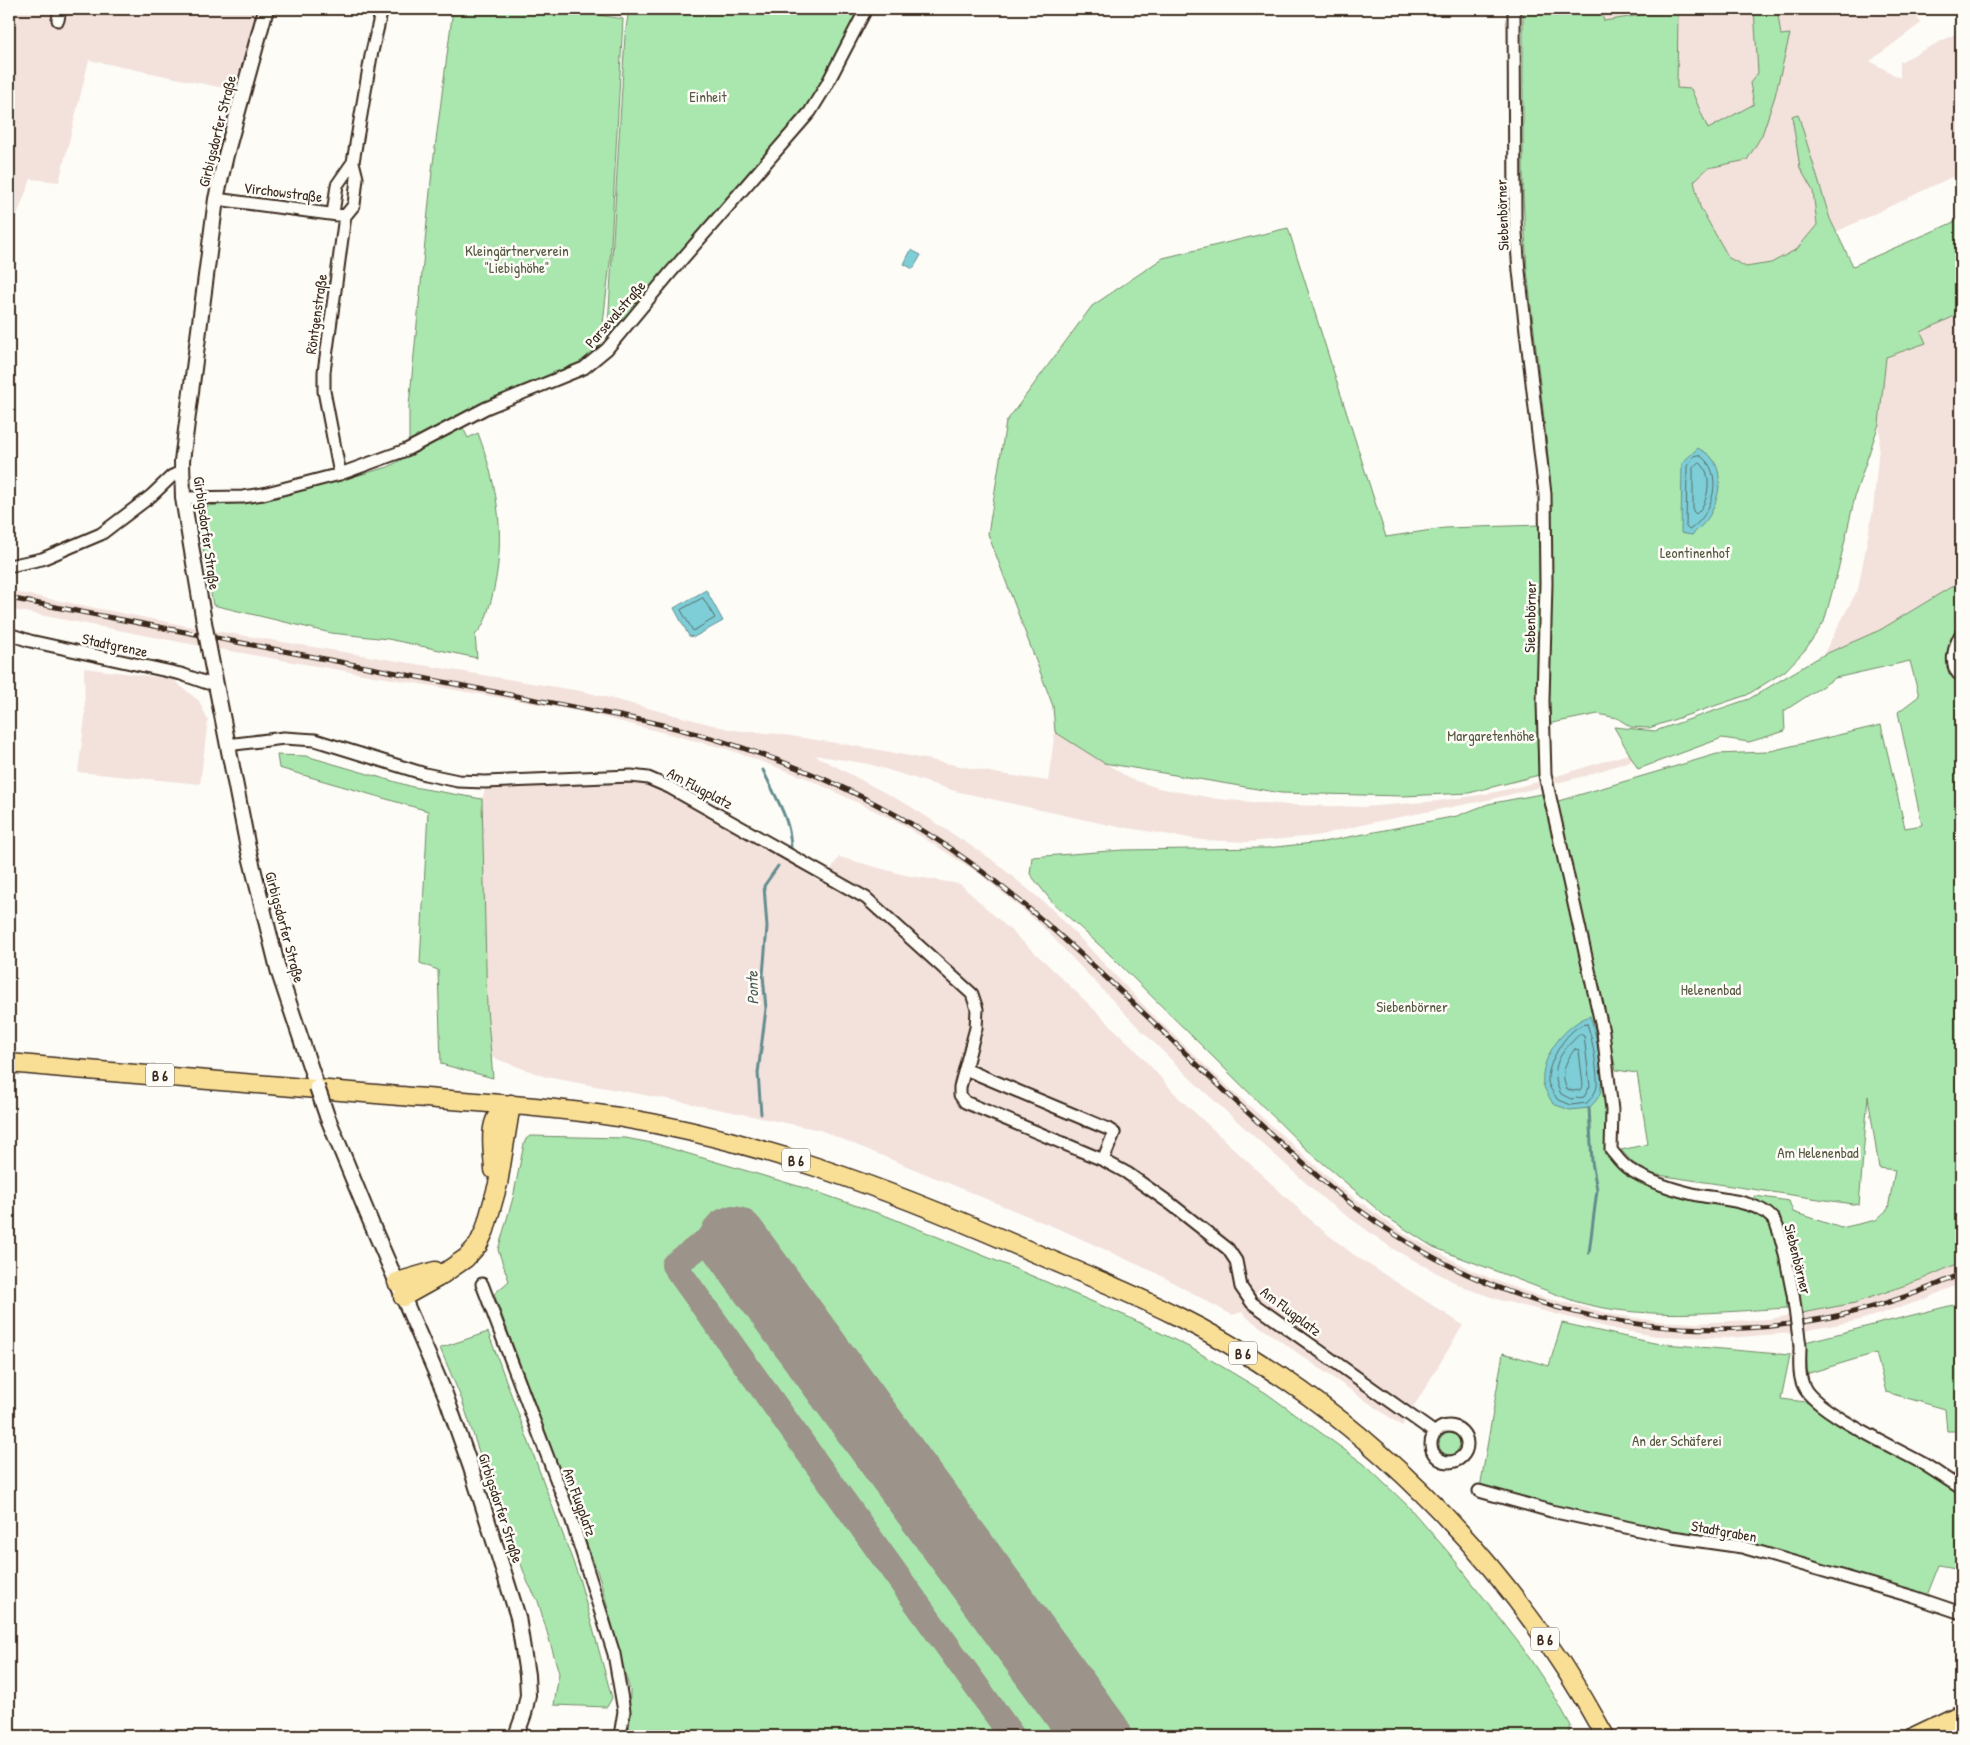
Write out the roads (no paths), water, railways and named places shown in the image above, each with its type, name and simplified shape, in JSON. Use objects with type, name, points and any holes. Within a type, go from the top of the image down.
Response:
[{"type":"main road","name":"B 6","points":[[9,1063],[511,1104],[620,1118],[755,1147],[874,1186],[967,1224],[1176,1315],[1259,1362],[1338,1417],[1444,1514],[1477,1549],[1538,1628],[1605,1736]]},
{"type":"main road","points":[[463,1101],[484,1120],[492,1138]]},
{"type":"main road","points":[[494,1194],[492,1138],[496,1115],[502,1108],[511,1104]]},
{"type":"main road","points":[[400,1289],[448,1269],[466,1258],[478,1245],[485,1230],[498,1184],[511,1104]]},
{"type":"main road","points":[[1914,1736],[1961,1714]]},
{"type":"street","name":"Girbigsdorfer Straße","points":[[266,9],[216,198],[182,472],[183,498],[204,622],[248,848],[280,973],[327,1116],[445,1394],[471,1468],[518,1617],[528,1674],[528,1695],[516,1736]]},
{"type":"street","name":"Röntgenstraße","points":[[340,474],[324,391],[324,372],[346,216],[354,205],[357,178],[353,162],[371,56],[382,9]]},
{"type":"street","name":"Parsevalstraße","points":[[183,498],[243,497],[263,494],[340,474],[406,450],[486,408],[584,368],[599,357],[810,112],[826,86],[866,9]]},
{"type":"street","name":"Siebenbörner","points":[[1514,9],[1515,220],[1519,272],[1545,494],[1546,583],[1543,742],[1545,775],[1603,1032],[1612,1110],[1611,1150],[1627,1168],[1649,1178],[1689,1193],[1724,1199],[1761,1209],[1776,1223],[1793,1294],[1800,1346],[1800,1378],[1804,1389],[1818,1404],[1873,1438],[1922,1463],[1961,1488]]},
{"type":"street","name":"Röntgenstraße","points":[[333,214],[337,184],[353,162]]},
{"type":"street","name":"Virchowstraße","points":[[216,198],[346,216]]},
{"type":"street","points":[[9,566],[42,559],[100,534],[151,496],[172,476],[182,472]]},
{"type":"street","name":"Stadtgrenze","points":[[9,634],[30,641],[181,674],[207,683],[216,683]]},
{"type":"street","points":[[1961,634],[1956,645],[1953,663],[1954,670],[1961,676]]},
{"type":"street","name":"Am Flugplatz","points":[[227,745],[284,738],[315,740],[424,774],[458,781],[485,782],[631,776],[648,778],[669,787],[866,898],[972,994],[977,1008],[976,1028],[960,1087],[960,1095],[965,1102],[1104,1160],[1171,1204],[1228,1249],[1236,1261],[1241,1287],[1252,1303],[1435,1433]]},
{"type":"street","points":[[965,1069],[1108,1129],[1114,1134],[1104,1160]]},
{"type":"street","name":"Am Flugplatz","points":[[482,1284],[572,1521],[614,1654],[624,1711],[620,1736]]},
{"type":"street","name":"Stadtgraben","points":[[1479,1490],[1551,1511],[1672,1537],[1742,1547],[1914,1597],[1961,1613]]},
{"type":"water","points":[[911,250],[921,255],[913,269],[904,264]]},
{"type":"water","points":[[1698,448],[1710,456],[1715,464],[1718,471],[1719,487],[1712,511],[1705,522],[1692,535],[1681,533],[1682,463]]},
{"type":"water","points":[[706,590],[723,621],[694,637],[689,636],[674,608]]},
{"type":"water","points":[[1590,1016],[1601,1068],[1601,1089],[1598,1098],[1589,1108],[1570,1110],[1553,1104],[1543,1083],[1543,1073],[1550,1052],[1556,1042],[1572,1026]]},
{"type":"waterway","name":"Ponte","points":[[763,770],[785,818],[791,849]]},
{"type":"waterway","name":"Ponte","points":[[761,1114],[758,1073],[766,1009],[763,975],[767,927],[764,886],[778,866]]},
{"type":"waterway","name":"Siebenbörner","points":[[1589,1108],[1592,1162],[1597,1190],[1589,1253]]},
{"type":"railway","points":[[9,598],[651,722],[735,745],[817,776],[856,794],[932,836],[1005,889],[1076,949],[1280,1143],[1355,1207],[1429,1255],[1462,1272],[1532,1300],[1606,1319],[1643,1325],[1717,1329],[1753,1327],[1789,1324],[1859,1310],[1894,1300],[1961,1274]]},
{"type":"park label","name":"Einheit","points":[[708,96]]},
{"type":"park label","name":"Kleingärtnerverein \"Liebighöhe\"","points":[[517,258]]},
{"type":"park label","name":"Leontinenhof","points":[[1695,552]]},
{"type":"park label","name":"Margaretenhöhe","points":[[1491,735]]},
{"type":"park label","name":"Helenenbad","points":[[1711,989]]},
{"type":"park label","name":"Am Helenenbad","points":[[1818,1152]]},
{"type":"park label","name":"An der Schäferei","points":[[1677,1440]]}]
